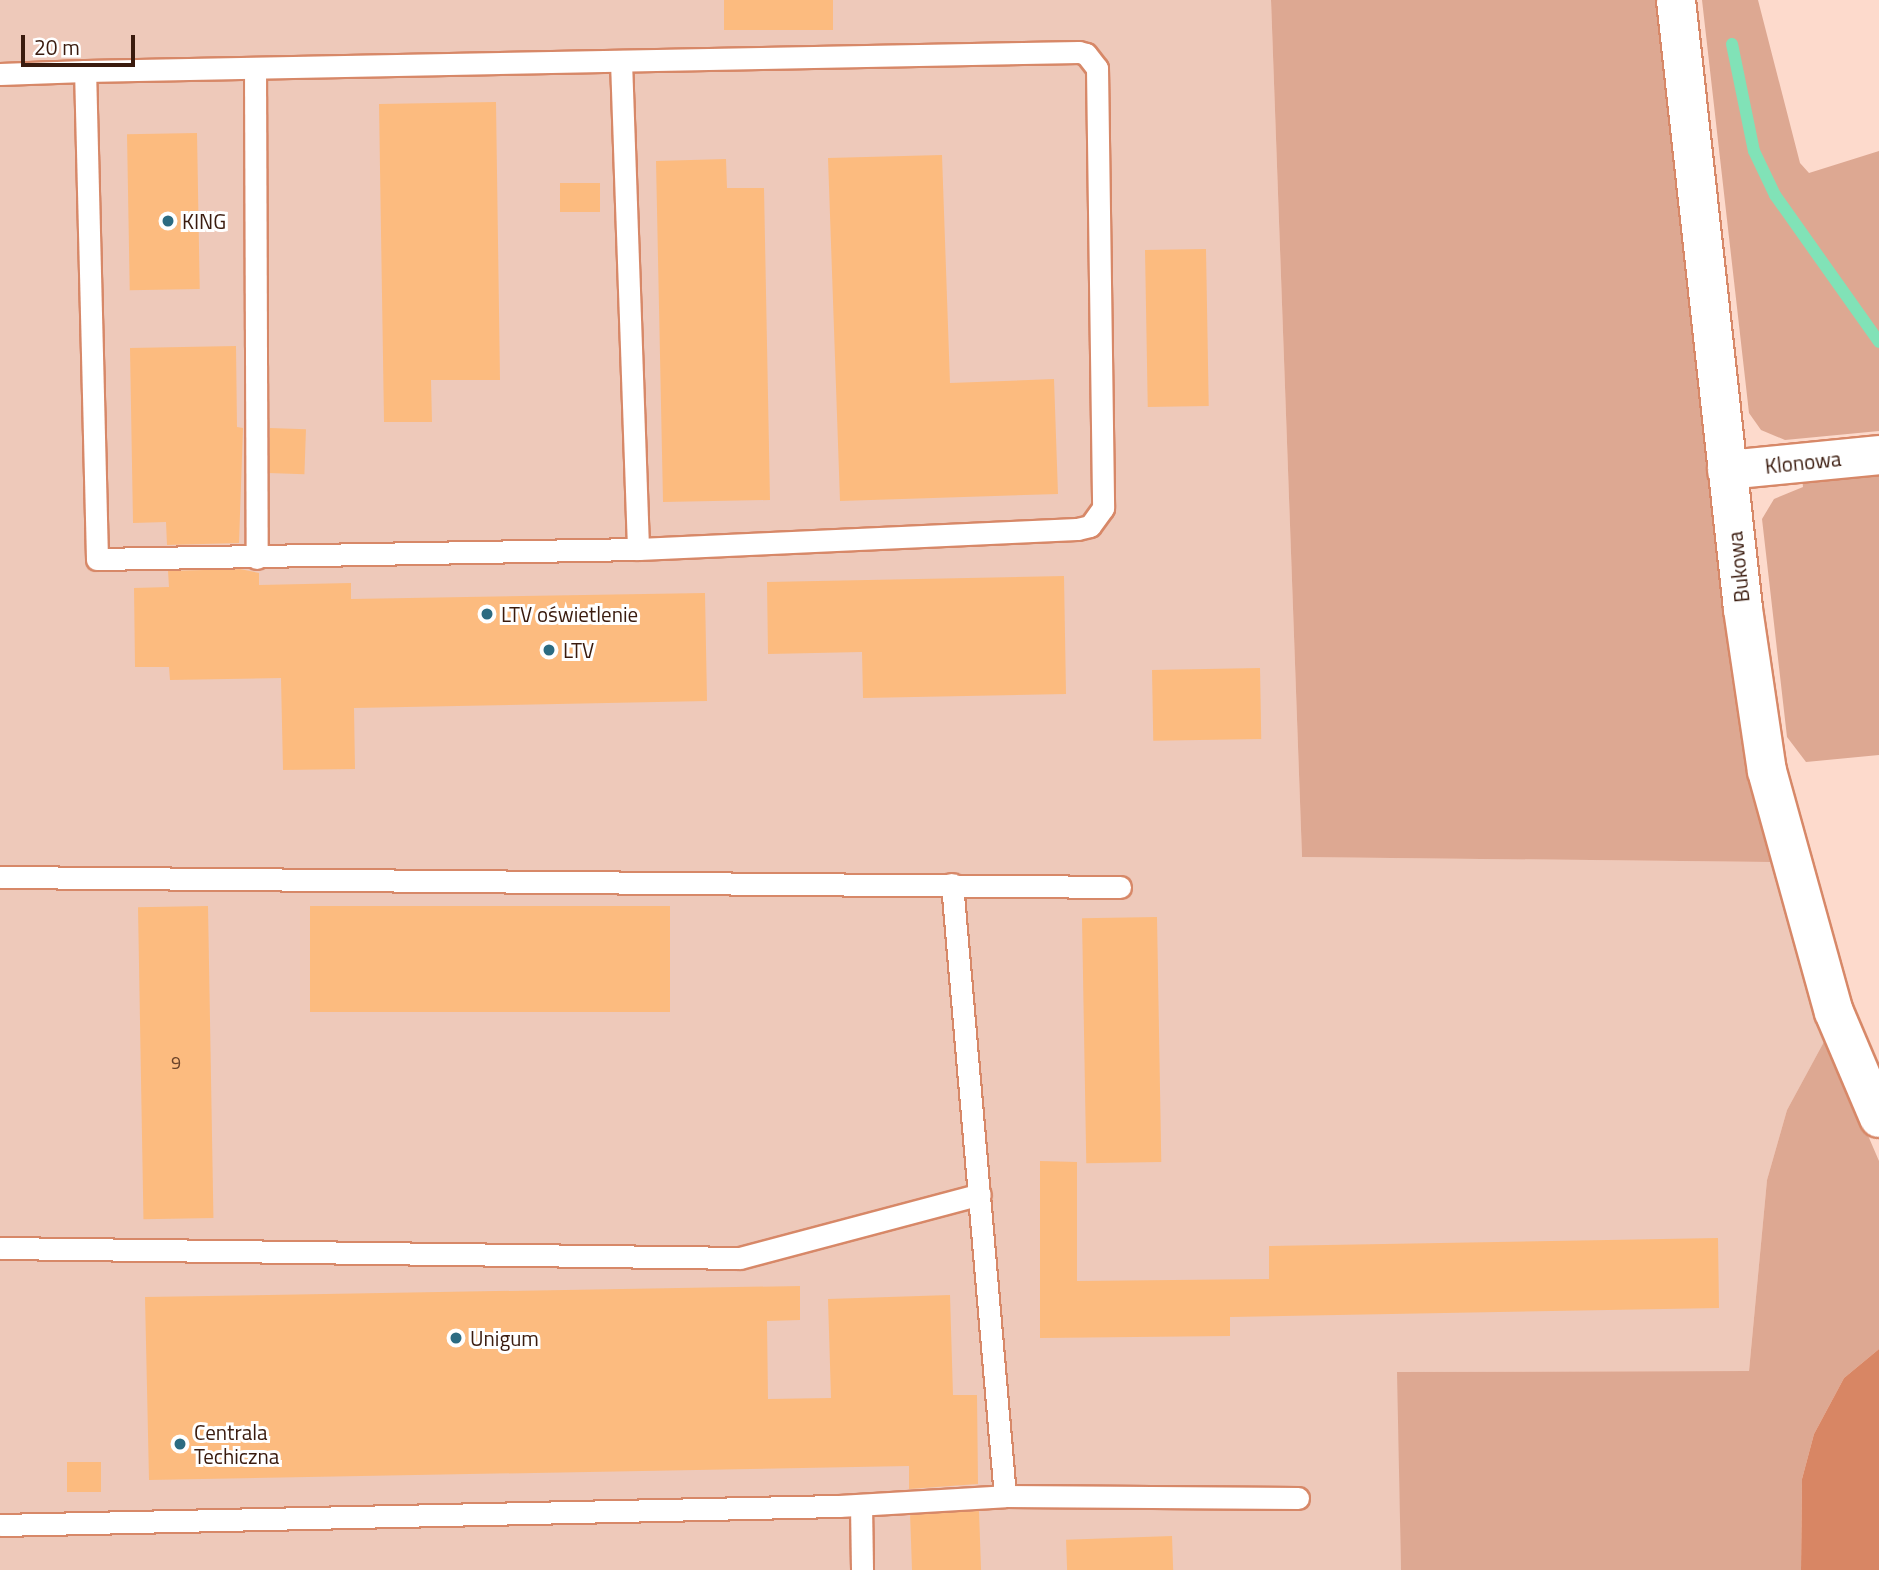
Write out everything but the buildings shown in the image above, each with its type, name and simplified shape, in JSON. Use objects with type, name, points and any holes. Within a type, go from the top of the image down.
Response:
[{"type":"street","name":"Bukowa","points":[[1676,0],[1753,688],[1785,850],[1834,1012],[1879,1118]]},
{"type":"street","name":"Klonowa","points":[[1727,470],[1879,455]]},
{"type":"lane","points":[[0,74],[85,71],[1079,52],[1091,57],[1097,68],[1105,496],[1098,519],[1077,529],[638,549],[97,559],[85,71]]},
{"type":"lane","points":[[621,61],[638,549]]},
{"type":"lane","points":[[255,68],[257,558]]},
{"type":"lane","points":[[0,877],[1120,887]]},
{"type":"lane","points":[[952,884],[981,1194],[1005,1496]]},
{"type":"lane","points":[[0,1248],[740,1258],[981,1194]]},
{"type":"lane","points":[[0,1525],[861,1505],[1005,1496],[1298,1498]]},
{"type":"lane","points":[[861,1505],[862,1570]]},
{"type":"shaded area","points":[[0,0],[1271,0],[1302,857],[1771,862],[1826,1038],[1787,1110],[1767,1180],[1749,1371],[1398,1372],[1401,1570],[0,1570]]},
{"type":"shaded area","points":[[1271,0],[1659,0],[1750,775],[1771,862],[1302,857]]},
{"type":"shaded area","points":[[1702,0],[1758,0],[1800,163],[1809,173],[1879,151],[1879,431],[1785,440],[1761,430],[1749,413]]},
{"type":"shaded area","points":[[1879,469],[1879,755],[1806,762],[1787,737],[1762,519],[1774,499],[1803,487],[1802,477]]},
{"type":"shaded area","points":[[1826,1038],[1879,1161],[1879,1349],[1844,1378],[1814,1434],[1802,1479],[1801,1570],[1401,1570],[1397,1372],[1749,1371],[1767,1180],[1787,1110]]},
{"type":"shaded area","points":[[1879,1349],[1879,1570],[1801,1570],[1802,1479],[1814,1434],[1844,1378]]},
{"type":"waterway","points":[[1732,44],[1754,151],[1775,195],[1879,342]]},
{"type":"place","name":"KING","points":[[168,221]]},
{"type":"place","name":"LTV oświetlenie","points":[[487,614]]},
{"type":"place","name":"LTV","points":[[549,650]]},
{"type":"place","name":"Unigum","points":[[456,1338]]},
{"type":"place","name":"Centrala Techiczna","points":[[180,1444]]}]
